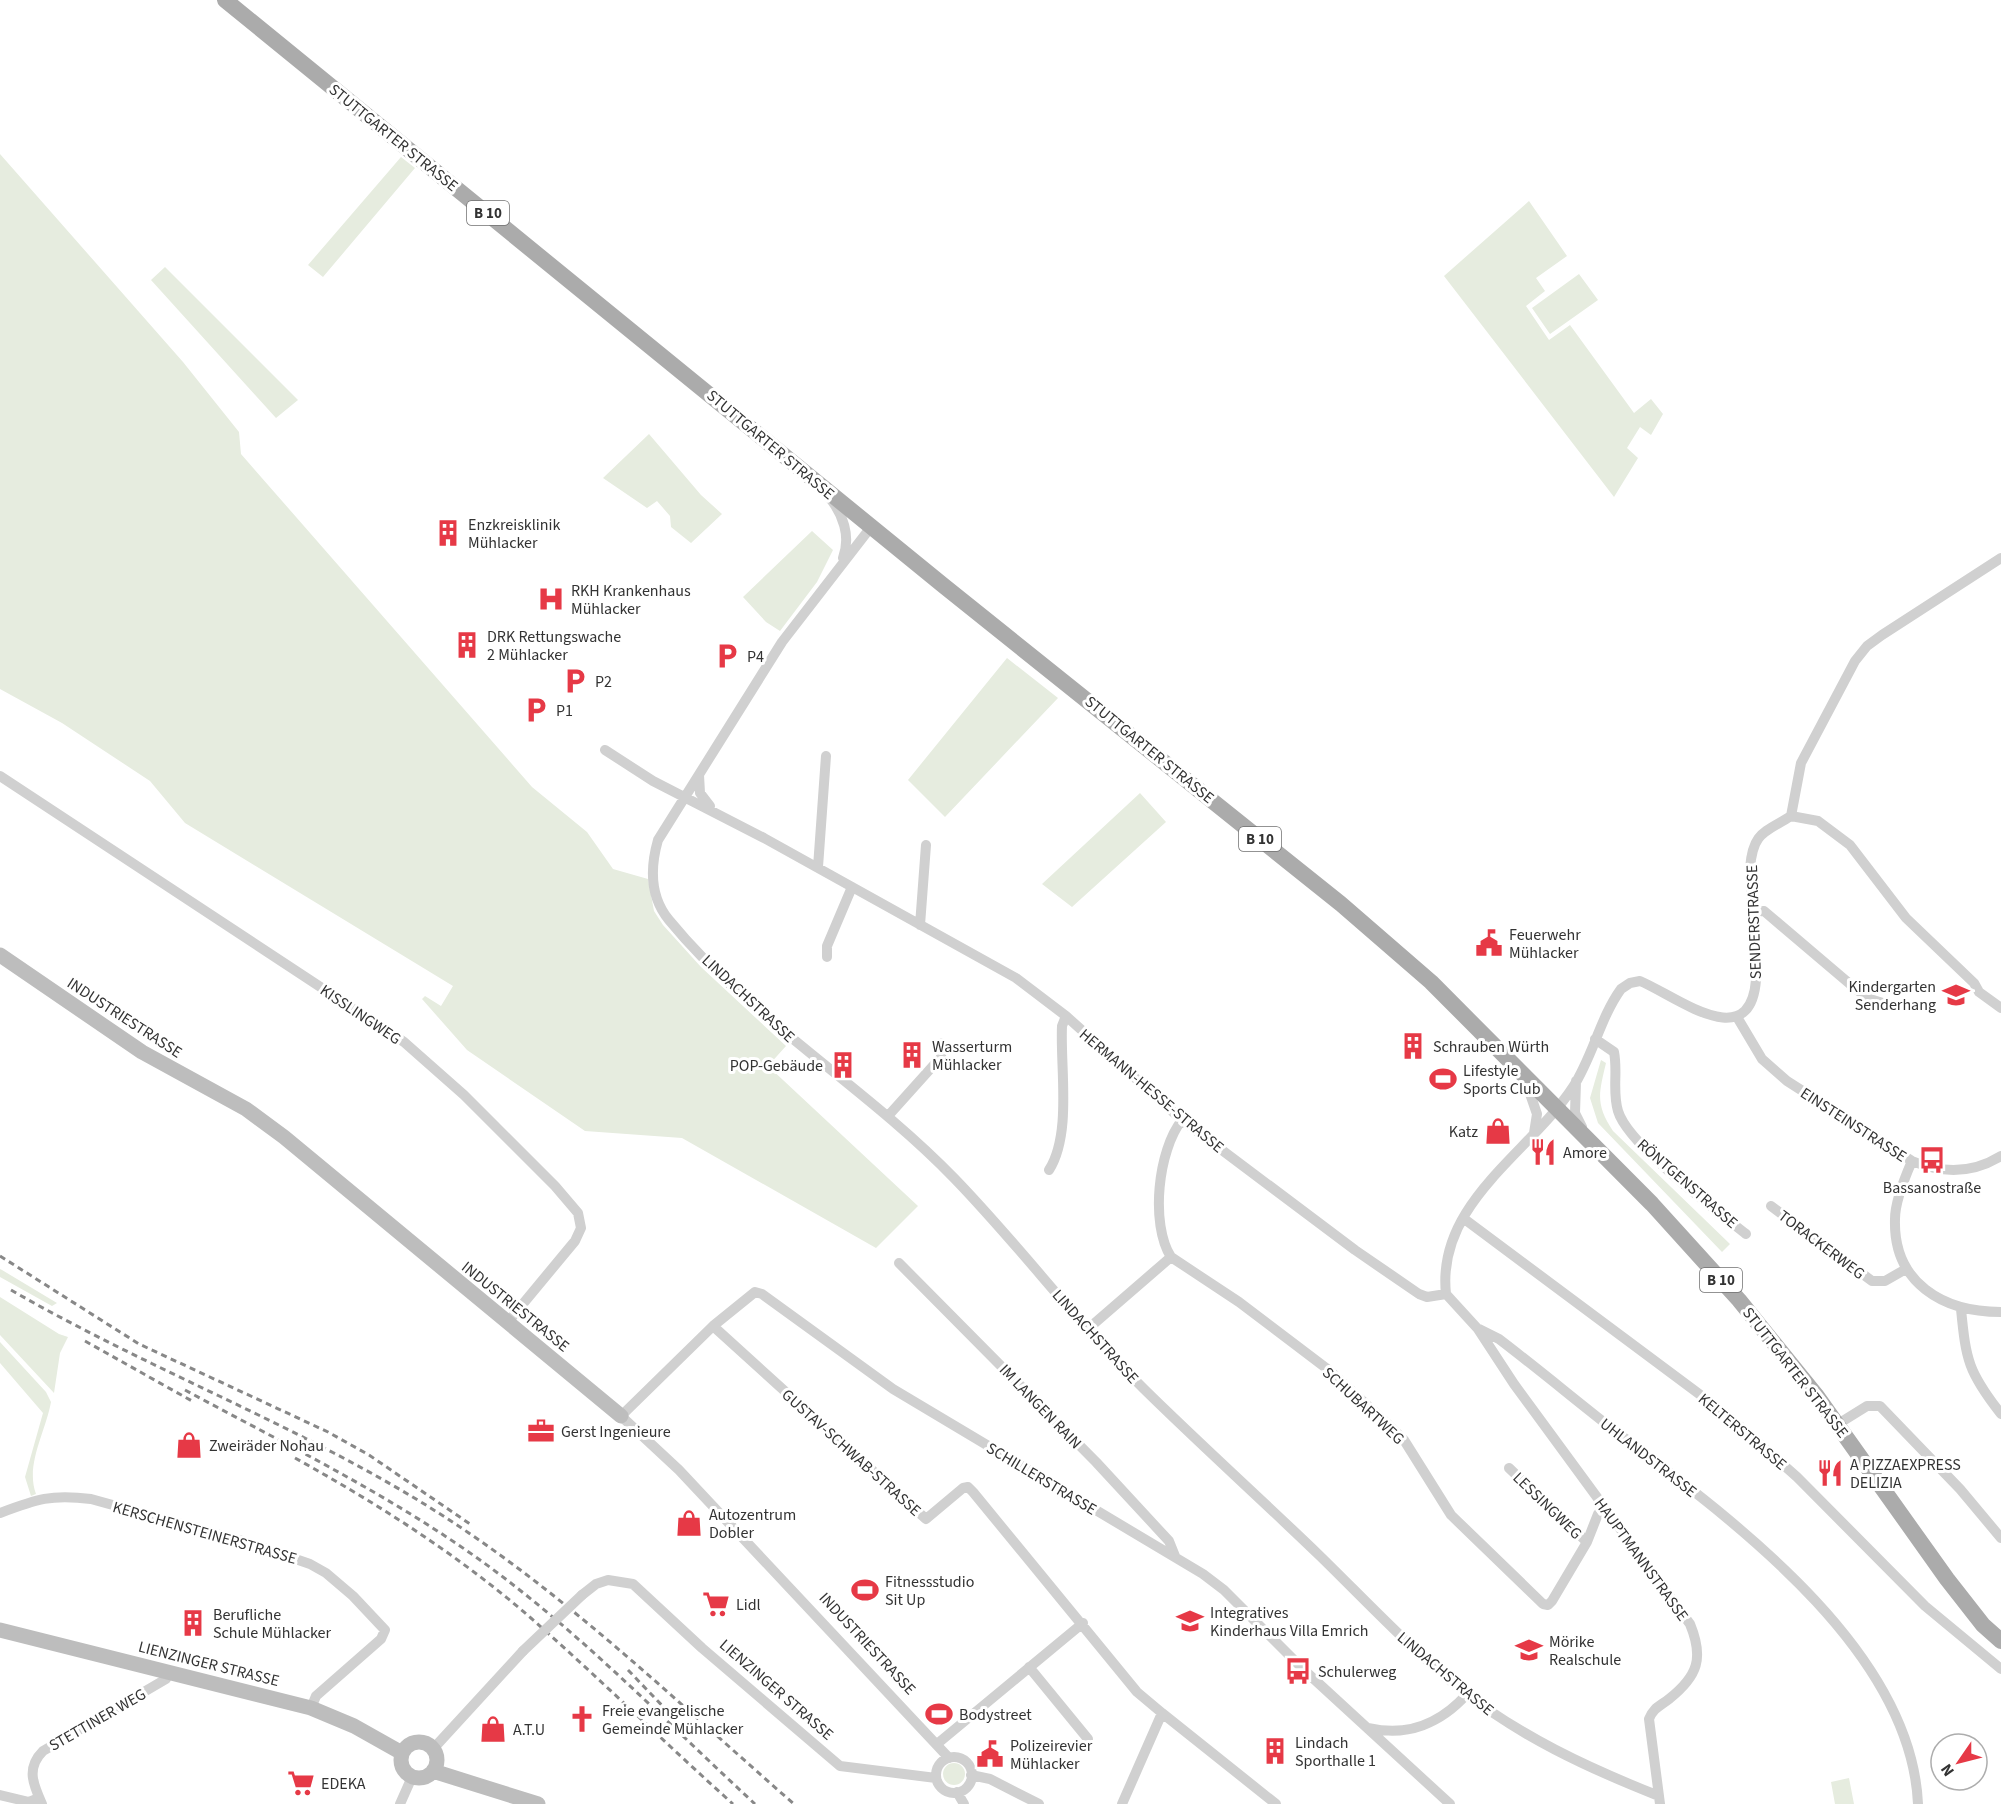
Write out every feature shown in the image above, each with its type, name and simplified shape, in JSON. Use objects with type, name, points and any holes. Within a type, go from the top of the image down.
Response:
[{"type":"main road","name":"STUTTGARTER STRASSE","points":[[225,0],[871,527],[1370,928],[1431,982],[1594,1145],[1739,1300],[1838,1424],[1983,1625],[2001,1641]]},
{"type":"main road","name":"STUTTGARTER STRASSE","points":[[1968,1605],[2001,1629]]},
{"type":"street","points":[[808,475],[832,501],[845,527],[847,548],[840,567]]},
{"type":"street","points":[[685,796],[782,642],[871,527]]},
{"type":"street","points":[[2001,558],[1882,634],[1860,653],[1802,764],[1791,816],[1818,821],[1843,839],[1886,894],[1928,942],[1974,983],[1979,992],[2001,1008]]},
{"type":"street","name":"HERMANN-HESSE-STRASSE","points":[[605,750],[653,781],[818,867],[1016,978],[1066,1016],[1182,1120],[1419,1294],[1427,1297],[1446,1294]]},
{"type":"street","points":[[818,867],[826,756]]},
{"type":"street","name":"HERMANN-HESSE-STRASSE","points":[[653,781],[678,785],[687,783],[699,773]]},
{"type":"street","name":"HERMANN-HESSE-STRASSE","points":[[699,773],[697,780],[700,793],[722,815]]},
{"type":"street","name":"KISSLINGWEG","points":[[0,776],[404,1042],[465,1095],[555,1186],[578,1213],[581,1228],[575,1241],[507,1323]]},
{"type":"street","points":[[653,781],[671,798],[672,806],[666,826]]},
{"type":"street","name":"LINDACHSTRASSE","points":[[685,796],[658,840],[654,855],[653,884],[661,909],[709,963],[777,1026],[888,1116],[956,1179],[1143,1388],[1415,1648],[1467,1694],[1535,1740],[1659,1800]]},
{"type":"street","points":[[666,826],[687,808],[722,815]]},
{"type":"street","name":"SENDERSTRASSE","points":[[1737,1017],[1751,1004],[1756,989],[1750,868],[1754,844],[1767,828],[1791,816]]},
{"type":"street","points":[[920,925],[926,845]]},
{"type":"street","points":[[827,957],[827,946],[852,887]]},
{"type":"street","points":[[1753,912],[1764,911],[1857,990],[1870,999],[1889,1005]]},
{"type":"street","name":"INDUSTRIESTRASSE","points":[[0,955],[151,1058],[246,1109],[284,1137],[621,1416],[679,1470],[949,1758]]},
{"type":"street","points":[[1446,1294],[1445,1262],[1463,1218],[1490,1181],[1557,1108],[1576,1081],[1615,997],[1621,989],[1635,981],[1648,984],[1713,1017],[1737,1017]]},
{"type":"street","points":[[1049,1170],[1057,1155],[1060,1136],[1062,1026],[1066,1016]]},
{"type":"street","name":"EINSTEINSTRASSE","points":[[1737,1017],[1762,1059],[1787,1081],[1912,1161],[1928,1168],[1955,1171],[1981,1167],[2000,1159]]},
{"type":"street","name":"RÖNTGENSTRASSE","points":[[1595,1039],[1614,1052],[1617,1069],[1614,1092],[1618,1112],[1628,1130],[1671,1173],[1746,1234]]},
{"type":"street","points":[[888,1116],[941,1057],[942,1043]]},
{"type":"street","points":[[1512,1062],[1535,1101],[1537,1114],[1534,1133]]},
{"type":"street","points":[[1576,1081],[1575,1113],[1594,1145]]},
{"type":"street","points":[[1089,1328],[1171,1257],[1162,1243],[1161,1179],[1173,1131],[1182,1120]]},
{"type":"street","points":[[1912,1161],[1894,1218],[1906,1269],[1936,1298],[1961,1309],[2001,1312]]},
{"type":"street","name":"TORACKERWEG","points":[[1772,1206],[1872,1281],[1885,1281],[1906,1269]]},
{"type":"street","name":"KELTERSTRASSE","points":[[1463,1218],[1726,1414],[1797,1478],[1925,1606],[2001,1669]]},
{"type":"street","name":"SCHUBARTWEG","points":[[1171,1257],[1239,1302],[1321,1364],[1393,1429],[1404,1440],[1451,1515],[1543,1604],[1548,1605],[1552,1601],[1587,1542],[1598,1514],[1605,1507]]},
{"type":"street","name":"IM LANGEN RAIN","points":[[899,1263],[1096,1462],[1169,1541],[1175,1556]]},
{"type":"street","name":"SCHILLERSTRASSE","points":[[621,1416],[713,1326],[750,1295],[759,1292],[893,1389],[1175,1556],[1224,1590],[1367,1728],[1450,1804]]},
{"type":"street","name":"UHLANDSTRASSE","points":[[1446,1294],[1478,1329],[1499,1339],[1684,1483],[1818,1601],[1845,1635],[1879,1686],[1899,1723],[1911,1755],[1918,1804]]},
{"type":"street","points":[[1961,1309],[1969,1365],[1979,1386],[2001,1413]]},
{"type":"street","name":"GUSTAV-SCHWAB-STRASSE","points":[[713,1326],[926,1519],[968,1487],[1083,1623]]},
{"type":"street","name":"HAUPTMANNSTRASSE","points":[[1478,1329],[1514,1384],[1689,1624],[1697,1642],[1697,1663],[1691,1678],[1681,1689],[1652,1710],[1649,1719],[1659,1800]]},
{"type":"street","points":[[1838,1424],[1867,1406],[1880,1406],[1960,1489],[2001,1538]]},
{"type":"street","name":"LESSINGWEG","points":[[1509,1468],[1587,1542]]},
{"type":"street","name":"KERSCHENSTEINERSTRASSE","points":[[0,1513],[42,1497],[62,1496],[91,1499],[285,1554],[326,1573],[385,1630],[381,1639],[316,1696],[311,1708]]},
{"type":"street","name":"LIENZINGER STRASSE","points":[[433,1749],[523,1651],[582,1595],[596,1584],[608,1581],[633,1584],[702,1648],[840,1766],[936,1778]]},
{"type":"street","points":[[938,1744],[1083,1623],[1137,1692],[1276,1804]]},
{"type":"street","name":"LIENZINGER STRASSE","points":[[0,1630],[311,1708],[354,1726],[402,1753]]},
{"type":"street","points":[[1029,1667],[1088,1739]]},
{"type":"street","name":"STETTINER WEG","points":[[41,1801],[31,1775],[34,1760],[43,1750],[166,1679],[168,1671]]},
{"type":"street","points":[[1367,1728],[1411,1730],[1431,1724],[1451,1710],[1467,1694]]},
{"type":"street","points":[[1122,1804],[1162,1713]]},
{"type":"street","points":[[416,1742],[428,1744],[433,1749],[437,1760],[433,1771],[424,1777],[412,1777],[401,1764],[402,1753],[416,1742]]},
{"type":"street","points":[[949,1758],[965,1761],[971,1775],[969,1785],[957,1792],[946,1791],[936,1778],[937,1767],[949,1758]]},
{"type":"street","points":[[433,1771],[538,1804]]},
{"type":"street","points":[[971,1775],[990,1779],[1039,1804]]},
{"type":"street","points":[[400,1804],[412,1777]]},
{"type":"street","points":[[957,1792],[964,1804]]},
{"type":"street","points":[[0,1795],[29,1802],[41,1801]]},
{"type":"shaded area","points":[[0,154],[183,362],[239,432],[241,454],[532,787],[587,832],[613,869],[648,879],[654,911],[663,925],[701,967],[786,1046],[768,1066],[918,1206],[876,1248],[682,1138],[585,1131],[467,1050],[422,999],[425,996],[441,1006],[453,986],[185,823],[150,781],[62,723],[0,689]]},
{"type":"shaded area","points":[[401,157],[415,168],[323,277],[308,265]]},
{"type":"shaded area","points":[[1529,201],[1567,256],[1536,278],[1545,291],[1526,306],[1549,340],[1570,325],[1634,413],[1651,399],[1663,414],[1651,435],[1640,427],[1627,448],[1638,458],[1614,497],[1444,276]]},
{"type":"shaded area","points":[[165,267],[298,400],[276,418],[151,280]]},
{"type":"shaded area","points":[[1579,274],[1598,300],[1550,334],[1532,308]]},
{"type":"shaded area","points":[[649,434],[701,495],[722,514],[691,543],[671,527],[670,516],[657,501],[647,508],[603,478]]},
{"type":"shaded area","points":[[812,531],[833,550],[817,582],[780,631],[766,622],[743,597]]},
{"type":"shaded area","points":[[1007,658],[1058,698],[945,817],[908,780]]},
{"type":"shaded area","points":[[1140,793],[1166,822],[1072,907],[1042,884]]},
{"type":"shaded area","points":[[1601,1060],[1606,1063],[1600,1098],[1607,1122],[1613,1131],[1730,1244],[1722,1252],[1598,1123],[1590,1098]]},
{"type":"shaded area","points":[[0,1269],[57,1303],[52,1306],[0,1277]]},
{"type":"shaded area","points":[[0,1297],[59,1334],[68,1337],[60,1353],[54,1393],[0,1335]]},
{"type":"shaded area","points":[[0,1342],[46,1392],[51,1402],[33,1471],[36,1494],[31,1496],[25,1477],[43,1413],[0,1363]]},
{"type":"shaded area","points":[[954,1763],[962,1766],[965,1774],[962,1782],[954,1785],[946,1782],[943,1774],[946,1766]]},
{"type":"shaded area","points":[[1849,1778],[1854,1804],[1835,1804],[1831,1782]]},
{"type":"railway","points":[[0,1256],[139,1344],[328,1432],[369,1455],[470,1524]]},
{"type":"railway","points":[[11,1290],[110,1343],[362,1468],[463,1529],[562,1602],[609,1641],[794,1804]]},
{"type":"railway","points":[[85,1341],[192,1401]]},
{"type":"railway","points":[[185,1390],[368,1489],[473,1555],[511,1583],[583,1643],[755,1804]]},
{"type":"railway","points":[[295,1458],[418,1532],[505,1596],[733,1804]]},
{"type":"railway","points":[[628,1670],[674,1718]]},
{"type":"place","name":"Enzkreisklinik Mühlacker","points":[[448,533]]},
{"type":"place","name":"RKH Krankenhaus Mühlacker","points":[[551,599]]},
{"type":"place","name":"DRK Rettungswache 2 Mühlacker","points":[[467,645]]},
{"type":"place","name":"P4","points":[[727,656]]},
{"type":"place","name":"P2","points":[[575,681]]},
{"type":"place","name":"P1","points":[[536,710]]},
{"type":"place","name":"Feuerwehr Mühlacker","points":[[1489,943]]},
{"type":"place","name":"Kindergarten Senderhang","points":[[1956,995]]},
{"type":"place","name":"Schrauben Würth","points":[[1413,1046]]},
{"type":"place","name":"Wasserturm Mühlacker","points":[[912,1055]]},
{"type":"place","name":"POP-Gebäude","points":[[843,1065]]},
{"type":"place","name":"Lifestyle Sports Club","points":[[1443,1079]]},
{"type":"place","name":"Katz","points":[[1498,1131]]},
{"type":"place","name":"Amore","points":[[1543,1152]]},
{"type":"place","name":"Bassanostraße","points":[[1932,1160]]},
{"type":"place","name":"Gerst Ingenieure","points":[[541,1431]]},
{"type":"place","name":"Zweiräder Nohau","points":[[189,1445]]},
{"type":"place","name":"A PIZZAEXPRESS DELIZIA","points":[[1830,1473]]},
{"type":"place","name":"Autozentrum Dobler","points":[[689,1523]]},
{"type":"place","name":"Fitnessstudio Sit Up","points":[[865,1590]]},
{"type":"place","name":"Lidl","points":[[716,1604]]},
{"type":"place","name":"Integratives Kinderhaus Villa Emrich","points":[[1190,1621]]},
{"type":"place","name":"Berufliche Schule Mühlacker","points":[[193,1623]]},
{"type":"place","name":"Mörike Realschule","points":[[1529,1650]]},
{"type":"place","name":"Schulerweg","points":[[1298,1671]]},
{"type":"place","name":"Bodystreet","points":[[939,1714]]},
{"type":"place","name":"Freie evangelische Gemeinde Mühlacker","points":[[582,1719]]},
{"type":"place","name":"A.T.U","points":[[493,1729]]},
{"type":"place","name":"Lindach Sporthalle 1","points":[[1275,1751]]},
{"type":"place","name":"Polizeirevier Mühlacker","points":[[990,1754]]},
{"type":"place","name":"EDEKA","points":[[301,1783]]}]
